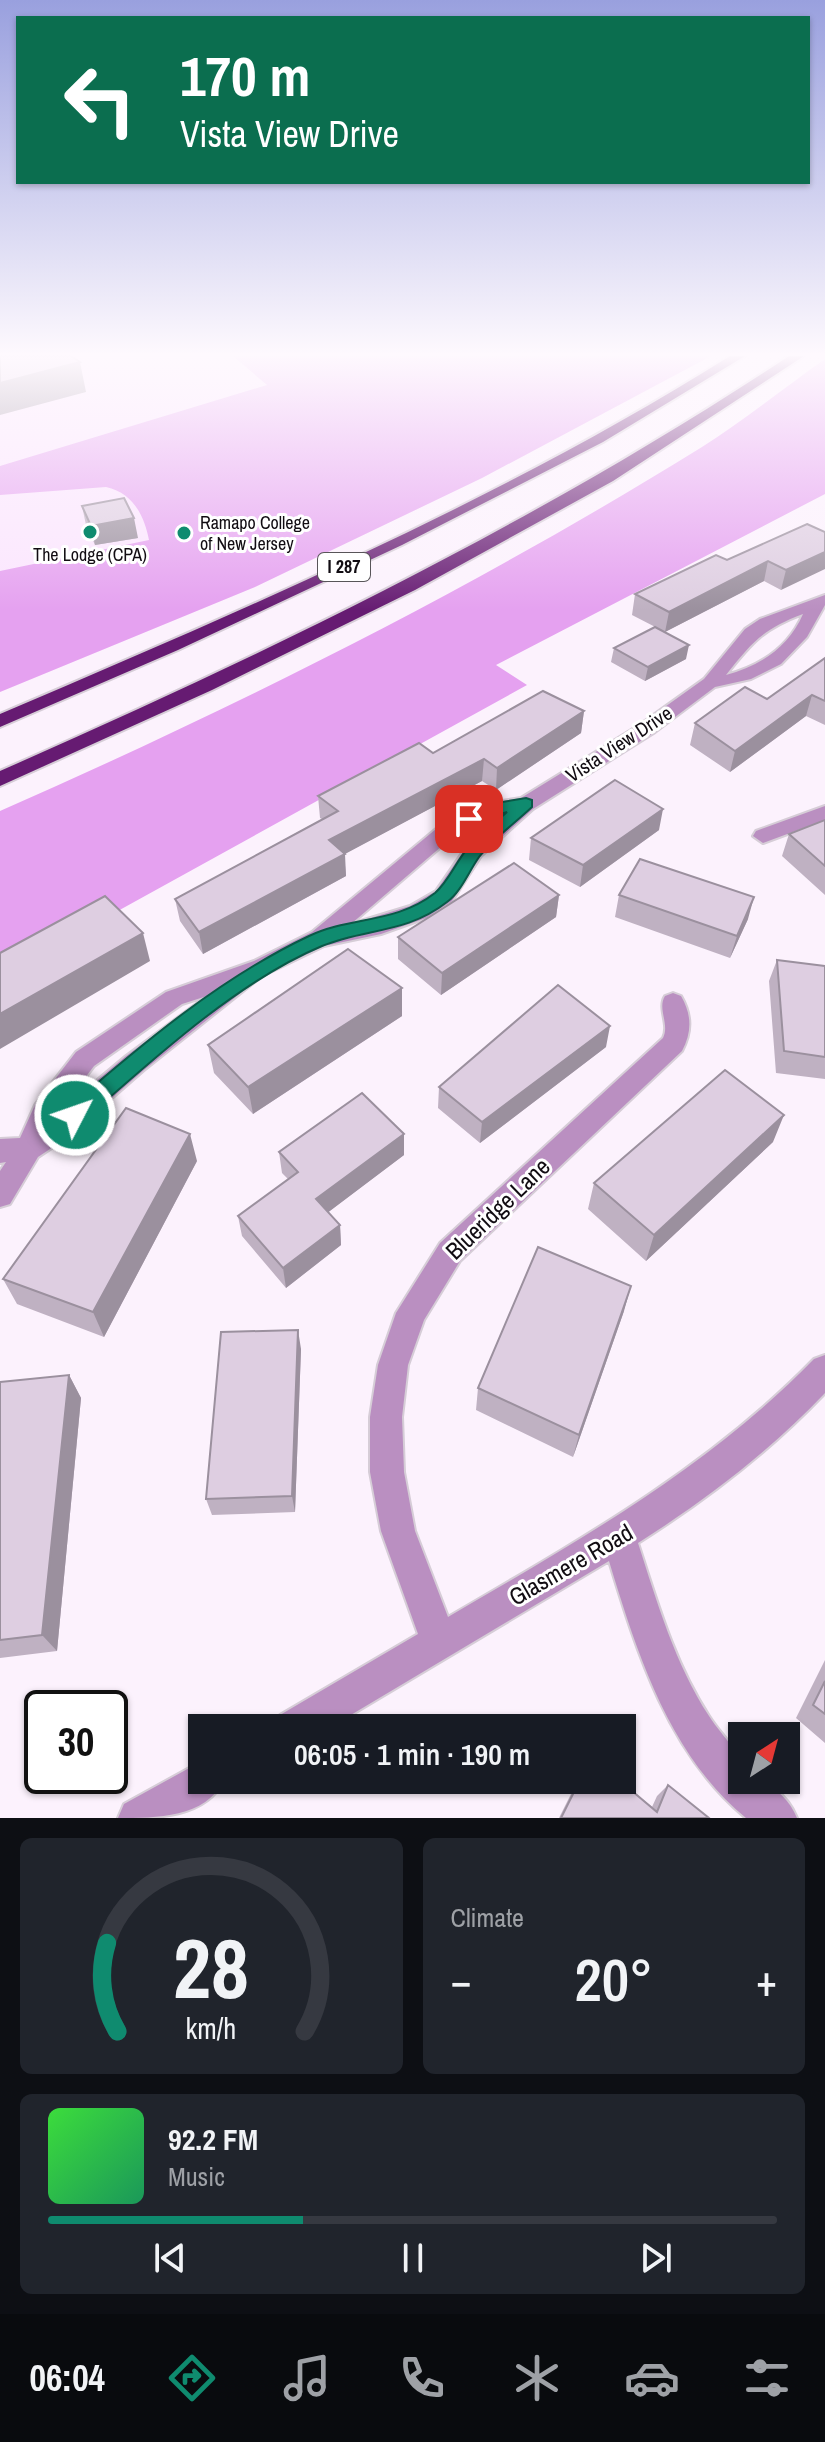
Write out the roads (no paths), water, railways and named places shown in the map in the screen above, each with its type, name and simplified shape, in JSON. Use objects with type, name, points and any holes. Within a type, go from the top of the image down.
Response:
[{"type":"highway","name":"I 287","points":[[0,721],[243,614],[423,529],[592,441]]},
{"type":"highway","name":"I 287","points":[[0,779],[251,664],[462,558],[665,441]]},
{"type":"street","name":"Vista View Drive","points":[[320,938],[381,926],[418,912],[444,896],[474,851],[526,804],[648,728],[710,683],[751,633],[779,615],[820,603]]},
{"type":"street","name":"Vista View Drive","points":[[710,683],[748,675],[776,664],[791,650],[820,603]]},
{"type":"street","points":[[751,633],[791,650]]},
{"type":"street","name":"Vista View Drive","points":[[0,1195],[29,1149],[44,1113],[85,1059],[174,998],[262,967],[320,938],[449,829],[490,809],[526,804]]},
{"type":"street","points":[[763,836],[825,813]]},
{"type":"street","name":"Vista View Drive","points":[[29,1149],[56,1131],[135,1063],[262,967]]},
{"type":"street","name":"Blueridge Lane","points":[[439,1642],[398,1531],[387,1472],[386,1417],[393,1365],[411,1313],[450,1252],[673,1044],[679,1030],[673,1002]]},
{"type":"street","points":[[0,1151],[29,1149]]},
{"type":"street","name":"Glasmere Road","points":[[317,1714],[619,1537],[731,1461],[797,1402],[825,1370]]},
{"type":"street","points":[[619,1537],[657,1657],[686,1715],[725,1769],[777,1818]]},
{"type":"street","points":[[138,1818],[188,1789]]},
{"type":"place","name":"The Lodge (CPA)","points":[[90,532]]},
{"type":"place","name":"Ramapo College of New Jersey","points":[[184,533]]}]
